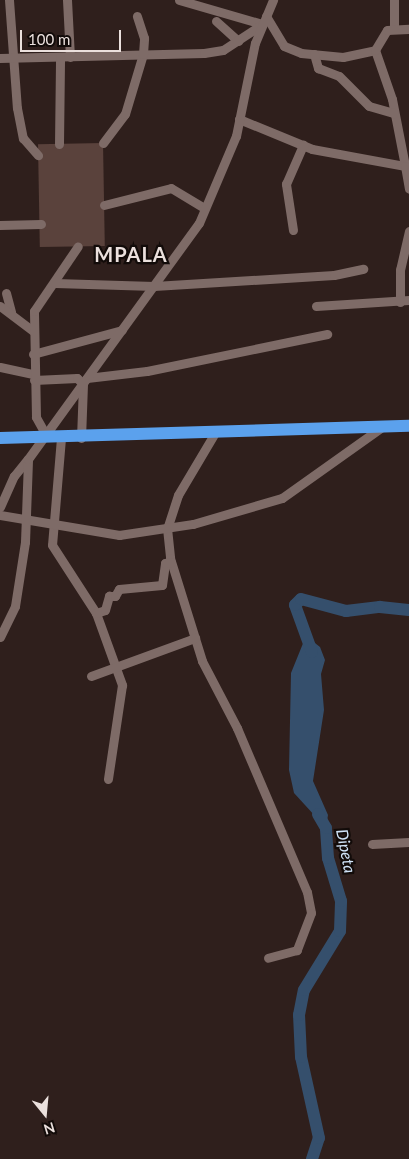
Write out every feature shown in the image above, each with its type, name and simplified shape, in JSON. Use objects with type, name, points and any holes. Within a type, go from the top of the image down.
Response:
[{"type":"highway","points":[[0,438],[80,438],[134,432],[409,426]]},
{"type":"street","points":[[10,0],[13,58],[23,138],[38,155]]},
{"type":"street","points":[[67,0],[70,57]]},
{"type":"street","points":[[179,0],[264,20],[284,46],[314,54],[357,56],[375,50],[386,30],[394,28],[409,29]]},
{"type":"street","points":[[0,507],[14,476],[47,437],[85,381],[200,223],[204,208],[236,136],[264,20],[273,0]]},
{"type":"street","points":[[394,0],[394,28]]},
{"type":"street","points":[[103,143],[125,114],[142,54],[144,38],[137,16]]},
{"type":"street","points":[[0,58],[204,53],[238,41],[264,20]]},
{"type":"street","points":[[216,21],[238,41]]},
{"type":"street","points":[[375,50],[394,112],[409,189]]},
{"type":"street","points":[[314,54],[318,68],[348,83],[369,106],[394,112]]},
{"type":"street","points":[[59,144],[60,57]]},
{"type":"street","points":[[239,119],[303,145],[405,166]]},
{"type":"street","points":[[293,230],[286,184],[303,145]]},
{"type":"street","points":[[104,205],[171,188],[204,208]]},
{"type":"street","points":[[0,224],[41,224]]},
{"type":"street","points":[[316,306],[404,301],[400,270],[409,231]]},
{"type":"street","points":[[47,437],[36,417],[33,354],[34,310],[78,246]]},
{"type":"street","points":[[55,282],[154,286],[334,275],[363,269]]},
{"type":"street","points":[[6,293],[11,312]]},
{"type":"street","points":[[0,306],[11,312],[34,331]]},
{"type":"street","points":[[33,354],[122,330]]},
{"type":"street","points":[[0,367],[34,377],[77,378],[85,381],[147,371],[327,334]]},
{"type":"street","points":[[80,438],[85,381]]},
{"type":"street","points":[[0,515],[52,526],[119,535],[167,528],[282,498],[322,473],[382,427]]},
{"type":"street","points":[[216,431],[207,453],[185,479],[167,528],[171,562],[195,638],[307,892],[311,913],[297,950],[268,958]]},
{"type":"street","points":[[61,438],[52,526],[52,546],[96,613],[122,685],[108,780]]},
{"type":"street","points":[[0,636],[15,606],[27,520],[28,459]]},
{"type":"street","points":[[96,613],[105,610],[109,596],[116,596],[119,589],[162,585],[165,563],[171,562]]},
{"type":"street","points":[[91,676],[195,638]]},
{"type":"street","points":[[372,844],[409,842]]},
{"type":"shaded area","points":[[103,143],[105,246],[40,247],[38,144]]},
{"type":"water","points":[[306,636],[320,647],[325,660],[321,674],[324,710],[313,781],[328,815],[326,828],[294,793],[289,770],[291,673]]},
{"type":"waterway","name":"Dipeta","points":[[312,652],[295,605],[301,599],[346,611],[380,607],[409,610]]},
{"type":"waterway","name":"Dipeta","points":[[312,1159],[319,1138],[301,1057],[299,1015],[304,990],[340,931],[341,901],[328,858],[326,828],[318,814]]},
{"type":"district","name":"MPALA","points":[[131,254]]}]
